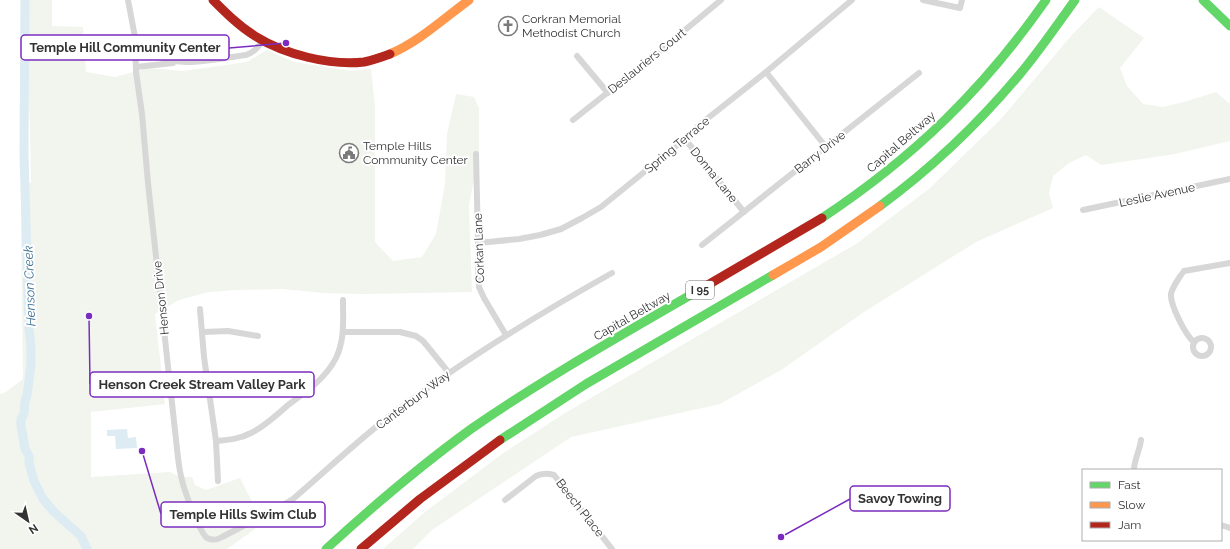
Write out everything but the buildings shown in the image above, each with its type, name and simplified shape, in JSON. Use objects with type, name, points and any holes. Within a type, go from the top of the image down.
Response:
[{"type":"main road","points":[[212,0],[238,24],[263,40],[289,51],[329,62],[362,62],[380,58],[407,46],[469,0]]},
{"type":"main road","name":"Capital Beltway","points":[[326,549],[404,480],[464,435],[504,408],[574,363],[809,226],[869,185],[919,145],[963,103],[1004,56],[1046,0]]},
{"type":"main road","name":"I 95","points":[[361,549],[420,499],[517,428],[586,384],[851,228],[895,196],[958,142],[1001,97],[1041,49],[1075,0]]},
{"type":"main road","points":[[1203,0],[1230,26]]},
{"type":"street","name":"Henson Drive","points":[[128,0],[135,37],[136,67],[148,183],[166,338],[170,389],[182,482],[204,536],[212,540],[222,538]]},
{"type":"street","name":"Deslauriers Court","points":[[573,120],[721,0]]},
{"type":"street","name":"Spring Terrace","points":[[478,243],[519,239],[540,235],[561,228],[601,207],[852,0]]},
{"type":"street","points":[[923,0],[960,8],[962,0]]},
{"type":"street","points":[[135,37],[160,57],[178,62]]},
{"type":"street","points":[[136,67],[246,55],[257,48],[263,40]]},
{"type":"street","points":[[577,56],[608,93]]},
{"type":"street","points":[[766,72],[826,148]]},
{"type":"street","name":"Barry Drive","points":[[702,245],[919,73]]},
{"type":"street","name":"Donna Lane","points":[[685,139],[744,212]]},
{"type":"street","name":"Corkan Lane","points":[[476,154],[479,287],[506,335]]},
{"type":"street","name":"Leslie Avenue","points":[[1083,210],[1230,179]]},
{"type":"street","points":[[1194,342],[1190,339],[1181,324],[1171,293],[1184,271],[1230,263]]},
{"type":"street","name":"Canterbury Way","points":[[222,538],[293,499],[394,412],[449,373],[506,335],[577,292],[612,273]]},
{"type":"street","points":[[216,441],[238,438],[251,433],[269,421],[316,384],[331,367],[336,357],[343,332],[343,300]]},
{"type":"street","points":[[200,309],[204,357],[216,441],[218,481]]},
{"type":"street","points":[[203,332],[228,331],[258,336]]},
{"type":"street","points":[[343,332],[400,332],[416,336],[423,341],[449,373]]},
{"type":"street","points":[[1134,469],[1134,463],[1140,449],[1141,440]]},
{"type":"street","name":"Beech Place","points":[[504,500],[536,476],[549,473],[554,475],[612,549]]},
{"type":"shaded area","points":[[25,0],[52,0],[52,26],[83,27],[86,72],[115,77],[148,68],[183,71],[247,62],[267,50],[294,62],[352,71],[371,69],[375,106],[375,242],[393,261],[422,257],[436,234],[445,184],[447,134],[456,94],[474,97],[479,108],[479,154],[469,205],[472,292],[362,294],[324,293],[282,289],[238,290],[209,292],[179,300],[155,314],[165,404],[91,412],[91,477],[170,472],[180,477],[192,477],[195,485],[206,490],[240,478],[253,504],[255,529],[227,549],[0,549],[0,394],[6,392],[23,379],[21,228],[22,183],[31,183]]},
{"type":"shaded area","points":[[1099,7],[1144,38],[1120,68],[1127,86],[1143,104],[1163,107],[1216,92],[1230,104],[1230,141],[1175,154],[1101,165],[1086,155],[1069,163],[1053,176],[1049,194],[1053,208],[976,242],[864,312],[781,370],[720,404],[571,437],[432,530],[413,549],[383,549],[425,512],[502,454],[565,413],[856,244],[930,188],[1000,120],[1071,36]]},
{"type":"shaded area","points":[[127,429],[128,438],[136,437],[137,448],[116,449],[115,436],[107,436],[107,430]]},
{"type":"waterway","name":"Henson Creek","points":[[25,0],[24,154],[31,365],[21,425],[25,449],[29,456],[29,463],[34,481],[43,499],[54,512],[81,536],[87,549]]},
{"type":"traffic: fast","points":[[822,218],[887,171],[945,120],[997,63],[1022,33],[1046,0]]},
{"type":"traffic: fast","points":[[880,206],[918,176],[954,144],[988,110],[1027,65],[1075,0]]},
{"type":"traffic: fast","points":[[1203,0],[1230,26]]},
{"type":"traffic: fast","points":[[500,440],[586,384],[773,275]]},
{"type":"traffic: fast","points":[[326,549],[433,457],[471,429],[557,373],[706,286]]},
{"type":"traffic: slow","points":[[390,54],[411,43],[469,0]]},
{"type":"traffic: slow","points":[[773,275],[821,247],[880,206]]},
{"type":"traffic: jam","points":[[213,0],[233,19],[255,36],[293,53],[322,60],[351,63],[364,62],[390,54]]},
{"type":"traffic: jam","points":[[706,286],[822,218]]},
{"type":"traffic: jam","points":[[361,549],[420,499],[500,440]]},
{"type":"place","name":"Corkran Memorial Methodist Church","points":[[508,26]]},
{"type":"place","name":"Temple Hill Community Center","points":[[286,43]]},
{"type":"place","name":"Temple Hills Community Center","points":[[349,153]]},
{"type":"place","name":"Henson Creek Stream Valley Park","points":[[89,316]]},
{"type":"place","name":"Temple Hills Swim Club","points":[[142,451]]},
{"type":"place","name":"Savoy Towing","points":[[781,537]]}]
